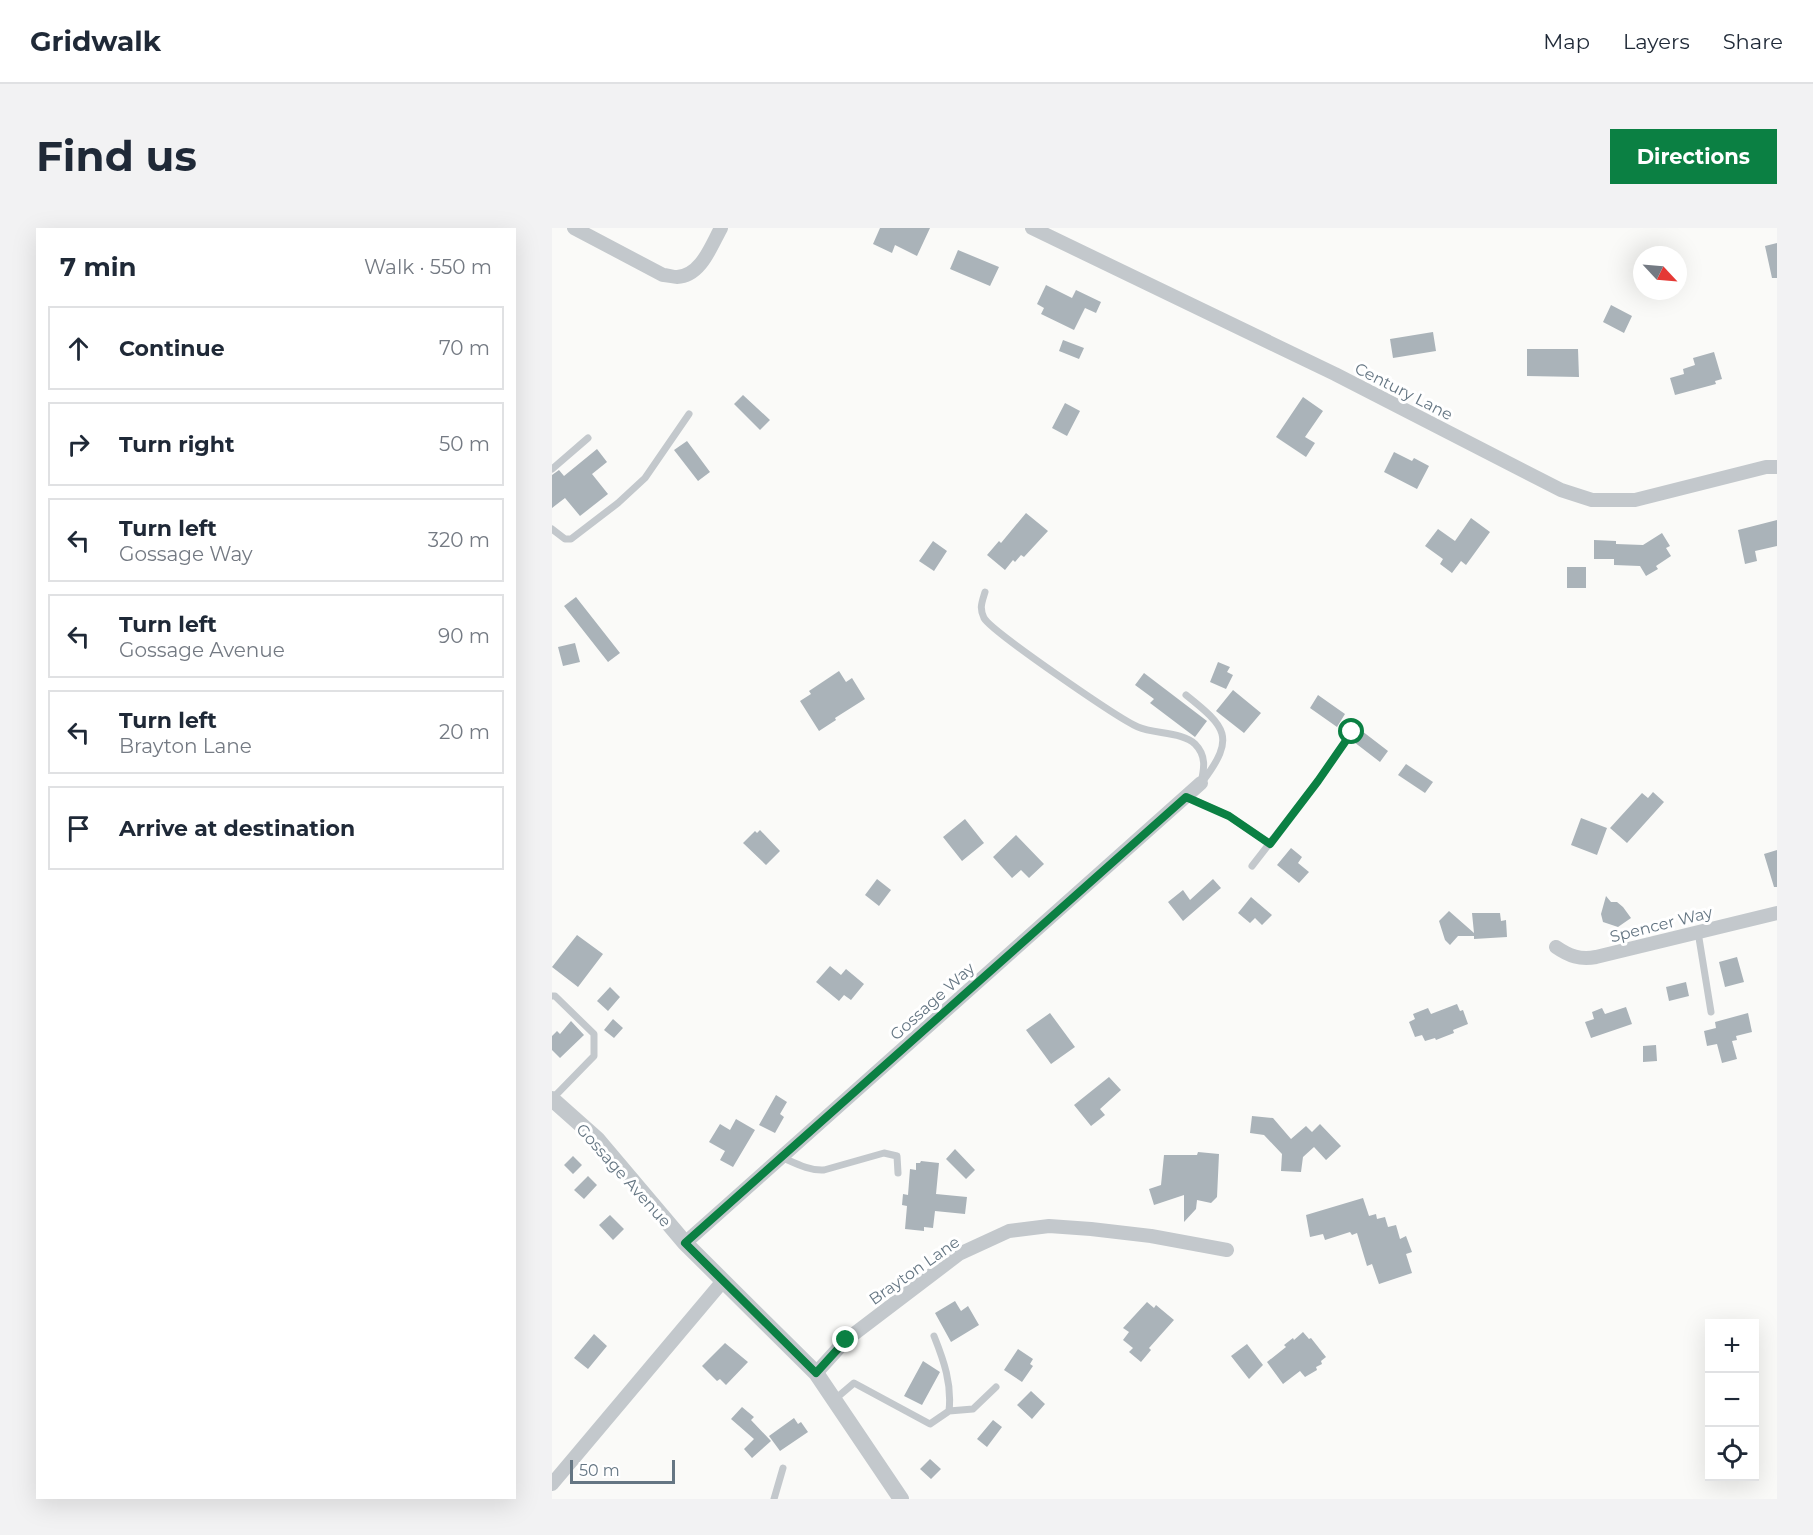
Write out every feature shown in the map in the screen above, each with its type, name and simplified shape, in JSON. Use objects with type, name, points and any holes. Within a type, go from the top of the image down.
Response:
[{"type":"street","points":[[574,228],[663,275],[678,277],[691,273],[704,261],[721,228]]},
{"type":"street","name":"Century Lane","points":[[1032,228],[1335,374],[1561,490],[1582,497],[1592,500],[1635,500],[1766,467],[1777,467]]},
{"type":"street","name":"Gossage Way","points":[[685,1243],[1201,783]]},
{"type":"street","name":"Spencer Way","points":[[1556,947],[1568,955],[1583,959],[1777,913]]},
{"type":"street","name":"Gossage Avenue","points":[[552,1099],[597,1139],[685,1243],[816,1373],[902,1499]]},
{"type":"street","name":"Brayton Lane","points":[[816,1373],[846,1340],[958,1254],[1009,1232],[1049,1226],[1091,1229],[1151,1236],[1227,1250]]},
{"type":"street","points":[[552,1484],[723,1281]]},
{"type":"lane","points":[[552,529],[565,539],[571,539],[618,503],[645,478],[689,414]]},
{"type":"lane","points":[[552,469],[588,438]]},
{"type":"lane","points":[[985,592],[980,606],[985,620],[1047,667],[1126,722],[1141,729],[1172,735],[1194,743],[1202,753],[1205,765],[1201,783]]},
{"type":"lane","points":[[1186,695],[1212,716],[1221,729],[1223,748],[1219,760],[1201,783]]},
{"type":"lane","points":[[1252,866],[1318,781],[1352,732]]},
{"type":"lane","points":[[1186,797],[1229,816],[1270,844]]},
{"type":"lane","points":[[1698,932],[1711,1012]]},
{"type":"lane","points":[[552,996],[555,996],[594,1034],[594,1056],[552,1099]]},
{"type":"lane","points":[[781,1157],[801,1166],[824,1170],[884,1152],[897,1156],[898,1173]]},
{"type":"lane","points":[[934,1336],[946,1366],[951,1395],[949,1411]]},
{"type":"lane","points":[[834,1400],[854,1383],[930,1424],[949,1411],[973,1409],[996,1387]]},
{"type":"lane","points":[[774,1499],[783,1468]]},
{"type":"building","points":[[880,228],[930,228],[917,256],[895,245],[892,253],[873,244]]},
{"type":"building","points":[[1777,243],[1777,278],[1772,278],[1765,246]]},
{"type":"building","points":[[958,250],[999,267],[990,286],[950,269]]},
{"type":"building","points":[[1046,285],[1072,298],[1076,290],[1101,302],[1096,313],[1085,308],[1074,330],[1041,314],[1044,308],[1037,304]]},
{"type":"building","points":[[1611,305],[1632,316],[1624,333],[1603,322]]},
{"type":"building","points":[[1433,332],[1436,351],[1393,358],[1390,339]]},
{"type":"building","points":[[1063,340],[1084,348],[1079,359],[1059,351]]},
{"type":"building","points":[[1527,349],[1578,349],[1579,377],[1527,376]]},
{"type":"building","points":[[1714,352],[1722,379],[1715,381],[1716,384],[1675,395],[1670,378],[1684,374],[1683,369],[1695,365],[1693,358]]},
{"type":"building","points":[[743,395],[770,420],[760,430],[734,404]]},
{"type":"building","points":[[1303,397],[1323,411],[1305,437],[1315,443],[1306,457],[1276,437]]},
{"type":"building","points":[[1065,403],[1080,411],[1067,436],[1052,428]]},
{"type":"building","points":[[687,441],[710,472],[698,481],[674,450]]},
{"type":"building","points":[[597,449],[607,462],[592,474],[608,494],[580,516],[565,498],[552,508],[552,475],[559,470],[564,476]]},
{"type":"building","points":[[1394,452],[1412,461],[1414,458],[1429,466],[1417,489],[1384,472]]},
{"type":"building","points":[[1026,513],[1048,531],[1024,557],[1021,555],[1015,562],[1013,560],[1005,570],[987,555],[999,541],[1001,543]]},
{"type":"building","points":[[1471,518],[1490,532],[1466,565],[1461,561],[1452,573],[1440,564],[1443,559],[1425,546],[1438,529],[1455,541]]},
{"type":"building","points":[[1777,520],[1777,546],[1755,551],[1757,561],[1745,564],[1738,530]]},
{"type":"building","points":[[1662,533],[1670,546],[1666,548],[1671,556],[1656,566],[1658,569],[1646,576],[1640,566],[1614,565],[1614,559],[1594,559],[1594,540],[1643,545]]},
{"type":"building","points":[[933,541],[947,551],[934,571],[919,561]]},
{"type":"building","points":[[1567,567],[1586,567],[1586,588],[1567,588]]},
{"type":"building","points":[[576,597],[620,653],[608,662],[564,606]]},
{"type":"building","points":[[575,643],[580,662],[563,666],[558,647]]},
{"type":"building","points":[[1218,662],[1230,667],[1227,672],[1233,675],[1226,689],[1210,682]]},
{"type":"building","points":[[839,671],[846,682],[852,678],[865,699],[819,731],[800,701],[811,694],[809,691]]},
{"type":"building","points":[[1144,673],[1207,721],[1195,737],[1150,703],[1154,699],[1135,685]]},
{"type":"building","points":[[1233,690],[1261,713],[1244,733],[1216,711]]},
{"type":"building","points":[[1318,695],[1345,714],[1337,727],[1310,708]]},
{"type":"building","points":[[1362,731],[1388,751],[1380,762],[1354,742]]},
{"type":"building","points":[[1406,764],[1433,782],[1425,793],[1398,775]]},
{"type":"building","points":[[1653,792],[1664,802],[1627,843],[1610,828],[1642,793],[1648,798]]},
{"type":"building","points":[[1581,818],[1607,828],[1597,855],[1571,845]]},
{"type":"building","points":[[965,819],[984,843],[962,861],[943,837]]},
{"type":"building","points":[[760,830],[780,851],[766,865],[743,843],[755,831],[757,833]]},
{"type":"building","points":[[1016,835],[1044,864],[1029,878],[1021,870],[1012,878],[993,857]]},
{"type":"building","points":[[1291,848],[1302,857],[1298,863],[1309,872],[1299,883],[1277,865]]},
{"type":"building","points":[[1777,850],[1777,887],[1774,887],[1764,854]]},
{"type":"building","points":[[877,879],[891,890],[879,906],[865,895]]},
{"type":"building","points":[[1213,879],[1221,888],[1183,921],[1168,902],[1183,890],[1190,900]]},
{"type":"building","points":[[1606,896],[1611,902],[1617,902],[1623,907],[1631,918],[1618,927],[1603,922],[1601,914]]},
{"type":"building","points":[[1251,897],[1272,915],[1262,925],[1255,918],[1250,923],[1238,913]]},
{"type":"building","points":[[1449,911],[1474,933],[1472,913],[1500,913],[1501,921],[1506,920],[1507,937],[1474,939],[1474,936],[1458,936],[1450,945],[1445,940],[1439,921]]},
{"type":"building","points":[[577,935],[603,954],[578,987],[552,967]]},
{"type":"building","points":[[1737,957],[1744,982],[1725,987],[1719,962]]},
{"type":"building","points":[[830,966],[841,975],[846,969],[864,984],[851,1000],[844,995],[839,1001],[816,982]]},
{"type":"building","points":[[1686,982],[1689,996],[1669,1001],[1666,987]]},
{"type":"building","points":[[610,987],[620,997],[608,1011],[597,1001]]},
{"type":"building","points":[[1457,1004],[1460,1011],[1463,1010],[1468,1024],[1436,1040],[1435,1038],[1425,1041],[1422,1035],[1415,1037],[1409,1022],[1415,1019],[1413,1014],[1428,1008],[1431,1014]]},
{"type":"building","points":[[1626,1007],[1632,1024],[1591,1038],[1585,1022],[1594,1019],[1592,1012],[1602,1008],[1605,1014]]},
{"type":"building","points":[[1050,1013],[1075,1047],[1051,1064],[1026,1030]]},
{"type":"building","points":[[1748,1013],[1752,1032],[1736,1036],[1737,1040],[1732,1041],[1737,1059],[1722,1063],[1717,1044],[1707,1046],[1704,1031],[1716,1028],[1715,1022]]},
{"type":"building","points":[[613,1019],[623,1028],[614,1038],[604,1030]]},
{"type":"building","points":[[571,1021],[584,1035],[560,1058],[552,1050],[552,1036],[557,1031],[560,1034]]},
{"type":"building","points":[[1656,1045],[1657,1061],[1643,1062],[1643,1046]]},
{"type":"building","points":[[1109,1077],[1121,1090],[1100,1109],[1105,1115],[1091,1126],[1074,1105]]},
{"type":"building","points":[[776,1095],[787,1102],[780,1114],[784,1117],[775,1133],[759,1125]]},
{"type":"building","points":[[1252,1116],[1273,1118],[1291,1139],[1306,1126],[1312,1132],[1320,1124],[1341,1146],[1326,1160],[1314,1147],[1303,1157],[1301,1172],[1281,1171],[1282,1154],[1264,1135],[1250,1133]]},
{"type":"building","points":[[736,1119],[755,1130],[733,1167],[720,1160],[725,1151],[709,1142],[720,1124],[730,1130]]},
{"type":"building","points":[[955,1149],[975,1170],[966,1179],[946,1159]]},
{"type":"building","points":[[1198,1152],[1219,1154],[1217,1197],[1211,1203],[1197,1200],[1196,1209],[1184,1222],[1184,1195],[1154,1205],[1149,1189],[1161,1185],[1164,1155],[1197,1155]]},
{"type":"building","points":[[573,1156],[582,1165],[573,1174],[564,1165]]},
{"type":"building","points":[[921,1161],[939,1163],[936,1194],[967,1197],[965,1214],[935,1211],[933,1228],[924,1227],[924,1231],[905,1229],[907,1206],[902,1205],[903,1194],[908,1195],[910,1169],[916,1170],[916,1163]]},
{"type":"building","points":[[588,1176],[597,1185],[584,1199],[574,1190]]},
{"type":"building","points":[[1363,1198],[1369,1216],[1376,1214],[1377,1219],[1385,1217],[1388,1227],[1396,1225],[1400,1239],[1406,1236],[1412,1252],[1406,1254],[1412,1273],[1379,1284],[1372,1264],[1367,1266],[1357,1233],[1352,1235],[1350,1232],[1325,1240],[1323,1234],[1310,1237],[1306,1215]]},
{"type":"building","points":[[610,1215],[624,1229],[613,1240],[599,1225]]},
{"type":"building","points":[[955,1301],[961,1311],[968,1306],[979,1325],[951,1342],[935,1313]]},
{"type":"building","points":[[1147,1302],[1154,1308],[1156,1305],[1174,1320],[1149,1348],[1151,1350],[1141,1362],[1129,1352],[1133,1348],[1123,1340],[1129,1332],[1123,1328]]},
{"type":"building","points":[[1303,1332],[1309,1339],[1311,1338],[1326,1357],[1321,1361],[1322,1364],[1316,1367],[1317,1370],[1305,1377],[1300,1371],[1283,1384],[1267,1362],[1286,1347],[1284,1345]]},
{"type":"building","points":[[594,1334],[607,1346],[588,1369],[574,1358]]},
{"type":"building","points":[[725,1343],[748,1362],[726,1385],[720,1379],[717,1381],[702,1366]]},
{"type":"building","points":[[1247,1344],[1263,1365],[1249,1379],[1231,1356]]},
{"type":"building","points":[[1018,1349],[1033,1359],[1030,1364],[1033,1366],[1022,1382],[1004,1370]]},
{"type":"building","points":[[923,1361],[940,1372],[922,1405],[904,1396]]},
{"type":"building","points":[[1031,1391],[1045,1404],[1032,1419],[1017,1405]]},
{"type":"building","points":[[742,1407],[754,1417],[751,1420],[771,1441],[752,1458],[744,1449],[754,1439],[731,1419]]},
{"type":"building","points":[[794,1418],[798,1424],[801,1422],[808,1432],[780,1451],[769,1436]]},
{"type":"building","points":[[993,1420],[1002,1427],[987,1447],[977,1439]]},
{"type":"building","points":[[930,1459],[941,1469],[931,1479],[920,1469]]},
{"type":"route","points":[[846,1340],[816,1373],[685,1243],[1186,797],[1229,816],[1270,844],[1352,732]]}]
